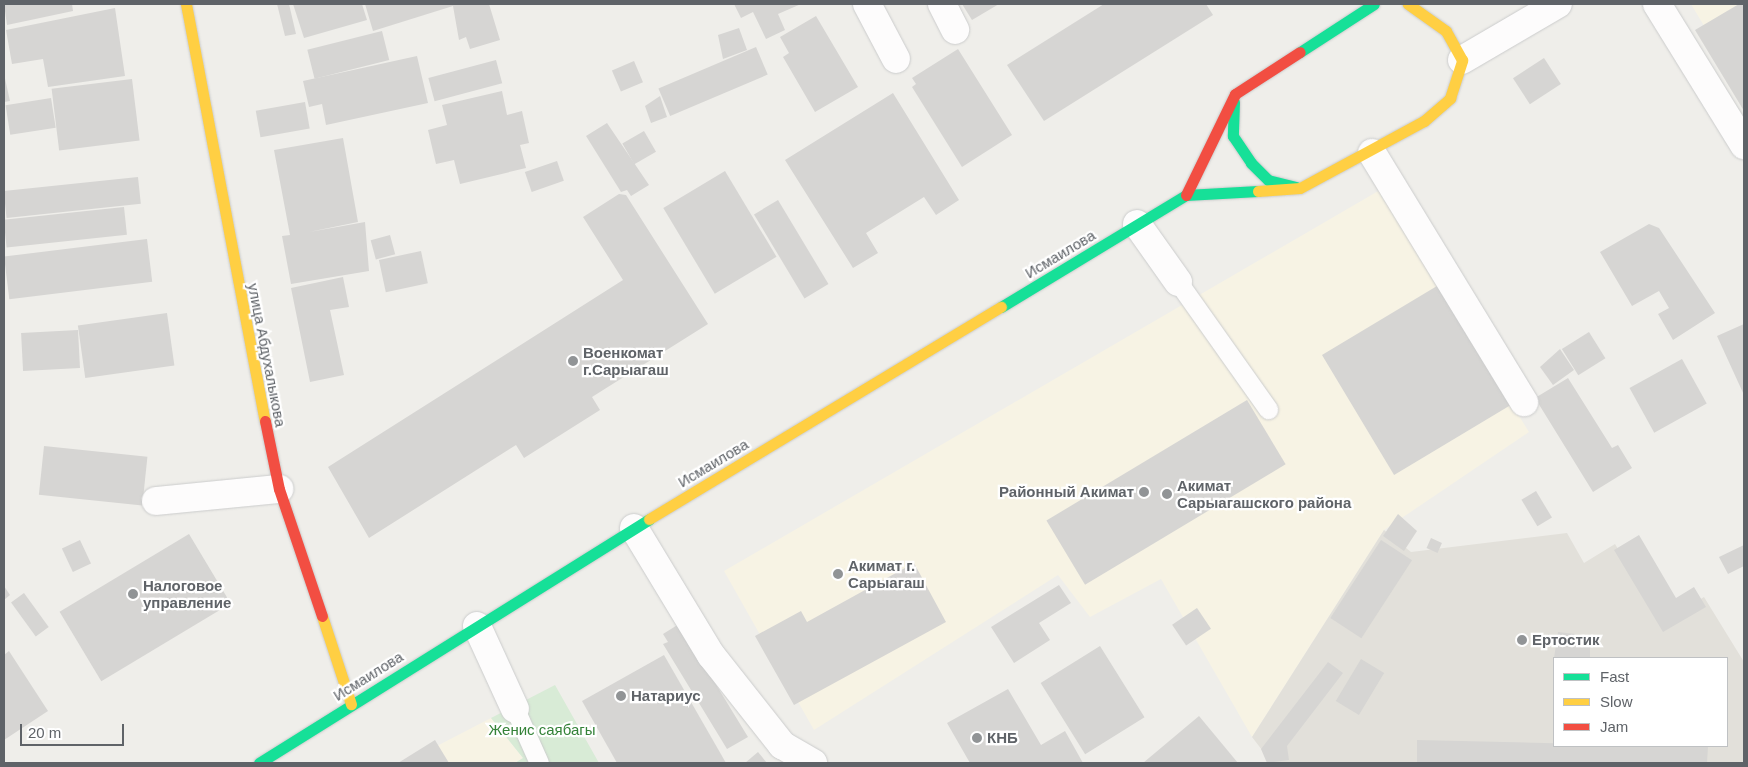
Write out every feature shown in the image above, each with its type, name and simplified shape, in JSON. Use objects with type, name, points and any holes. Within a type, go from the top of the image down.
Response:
[{"type":"street","name":"улица Абдухалыкова","points":[[186,4],[205,121],[279,489],[351,704]]},
{"type":"street","points":[[867,4],[896,59]]},
{"type":"street","points":[[942,4],[956,30]]},
{"type":"street","points":[[1186,195],[1235,94],[1374,4]]},
{"type":"street","points":[[1408,4],[1446,31],[1462,60],[1558,4]]},
{"type":"street","points":[[1657,4],[1744,145]]},
{"type":"street","name":"Исмаилова","points":[[259,763],[634,528],[1186,195],[1300,188],[1372,152],[1438,110],[1450,98],[1462,60]]},
{"type":"street","points":[[1235,94],[1233,136],[1251,163],[1268,180],[1300,188]]},
{"type":"street","points":[[1372,152],[1524,402]]},
{"type":"street","points":[[1137,224],[1178,282]]},
{"type":"street","points":[[156,501],[279,489]]},
{"type":"street","points":[[634,528],[711,655],[782,745],[813,763]]},
{"type":"street","points":[[477,626],[514,709]]},
{"type":"lane","points":[[1178,282],[1268,409]]},
{"type":"lane","points":[[514,709],[539,763]]},
{"type":"shaded area","points":[[1691,4],[1744,4],[1744,93]]},
{"type":"shaded area","points":[[1380,190],[1529,432],[1384,530],[1252,737],[1161,579],[1090,617],[1058,575],[814,730],[724,571]]},
{"type":"shaded area","name":"Ертостик","points":[[1384,530],[1411,552],[1567,533],[1584,563],[1615,544],[1662,622],[1704,597],[1744,662],[1744,763],[1272,763],[1252,737]]},
{"type":"shaded area","points":[[491,718],[523,758],[515,763],[404,763]]},
{"type":"green space","name":"Женис саябагы","points":[[555,685],[599,763],[515,763],[523,758],[491,718]]},
{"type":"building","points":[[4,4],[72,4],[73,11],[7,25]]},
{"type":"building","points":[[277,4],[289,4],[296,34],[285,36]]},
{"type":"building","points":[[293,4],[362,4],[367,20],[304,38]]},
{"type":"building","points":[[365,4],[489,4],[500,40],[470,49],[466,37],[459,40],[453,6],[373,31]]},
{"type":"building","points":[[734,4],[801,4],[778,14],[785,30],[766,39],[753,12],[741,18]]},
{"type":"building","points":[[962,4],[999,4],[972,20]]},
{"type":"building","points":[[1104,4],[1206,4],[1213,15],[1044,121],[1007,65]]},
{"type":"building","points":[[1739,4],[1744,4],[1744,111],[1695,30]]},
{"type":"building","points":[[115,8],[125,76],[48,87],[43,59],[12,64],[6,30]]},
{"type":"building","points":[[816,16],[858,87],[815,112],[783,57],[789,53],[780,37]]},
{"type":"building","points":[[739,28],[747,50],[723,59],[718,35]]},
{"type":"building","points":[[382,31],[389,60],[315,79],[307,50]]},
{"type":"building","points":[[756,47],[768,75],[670,116],[658,88]]},
{"type":"building","points":[[958,49],[1012,135],[962,167],[912,87],[916,84],[912,78]]},
{"type":"building","points":[[417,56],[428,103],[326,125],[322,104],[309,107],[303,81]]},
{"type":"building","points":[[1544,58],[1561,84],[1530,104],[1513,78]]},
{"type":"building","points":[[496,60],[502,83],[435,101],[428,78]]},
{"type":"building","points":[[634,61],[643,82],[621,92],[612,70]]},
{"type":"building","points":[[4,74],[10,101],[4,102]]},
{"type":"building","points":[[132,79],[140,141],[59,150],[52,89]]},
{"type":"building","points":[[502,91],[507,115],[522,111],[529,143],[520,145],[526,168],[460,184],[454,160],[436,164],[428,130],[447,125],[442,105]]},
{"type":"building","points":[[893,93],[959,200],[936,215],[924,197],[866,233],[878,253],[853,268],[785,160]]},
{"type":"building","points":[[660,96],[667,117],[651,123],[645,106]]},
{"type":"building","points":[[51,98],[56,128],[10,135],[6,105]]},
{"type":"building","points":[[305,102],[310,129],[260,137],[256,111]]},
{"type":"building","points":[[607,123],[649,185],[631,196],[627,190],[621,192],[586,136]]},
{"type":"building","points":[[644,131],[656,152],[634,164],[622,144]]},
{"type":"building","points":[[343,138],[358,222],[309,232],[365,222],[369,271],[291,284],[282,236],[290,235],[274,150]]},
{"type":"building","points":[[557,161],[564,181],[532,192],[525,172]]},
{"type":"building","points":[[725,171],[777,257],[715,294],[663,208]]},
{"type":"building","points":[[138,177],[141,204],[7,218],[4,191]]},
{"type":"building","name":"Военкомат г.Сарыагаш","points":[[619,194],[626,195],[708,324],[592,397],[600,410],[524,458],[516,445],[369,538],[328,467],[623,280],[583,217]]},
{"type":"building","points":[[778,200],[828,284],[804,298],[754,214]]},
{"type":"building","points":[[124,207],[127,235],[7,247],[4,220]]},
{"type":"building","points":[[1649,224],[1659,228],[1715,313],[1673,340],[1658,314],[1669,308],[1659,291],[1632,306],[1600,252]]},
{"type":"building","points":[[390,235],[395,254],[376,259],[371,240]]},
{"type":"building","points":[[147,239],[152,282],[9,299],[4,257]]},
{"type":"building","points":[[421,251],[428,283],[386,292],[379,260]]},
{"type":"building","points":[[343,277],[349,307],[330,310],[344,375],[310,382],[291,288]]},
{"type":"building","points":[[1442,283],[1514,403],[1394,475],[1322,355]]},
{"type":"building","points":[[167,313],[174,365],[85,378],[78,326]]},
{"type":"building","points":[[1744,324],[1744,395],[1717,336]]},
{"type":"building","points":[[78,330],[80,368],[23,371],[21,333]]},
{"type":"building","points":[[1589,332],[1605,358],[1578,375],[1562,349]]},
{"type":"building","points":[[1560,349],[1574,370],[1553,385],[1540,367]]},
{"type":"building","points":[[1682,359],[1707,404],[1654,433],[1630,388]]},
{"type":"building","points":[[1568,378],[1612,448],[1618,445],[1632,468],[1593,492],[1535,398]]},
{"type":"building","name":"Акимат Сарыагашского района","points":[[1247,400],[1286,464],[1085,585],[1046,521]]},
{"type":"building","points":[[44,446],[147,457],[142,506],[39,495]]},
{"type":"building","points":[[1536,491],[1552,518],[1537,526],[1521,500]]},
{"type":"building","points":[[1398,514],[1417,531],[1404,551],[1383,536]]},
{"type":"building","points":[[189,534],[231,603],[101,681],[60,612]]},
{"type":"building","points":[[1639,535],[1676,598],[1694,587],[1706,607],[1663,632],[1614,550]]},
{"type":"building","points":[[1431,538],[1442,543],[1437,553],[1427,548]]},
{"type":"building","points":[[80,540],[91,564],[73,572],[62,548]]},
{"type":"building","points":[[1381,540],[1412,560],[1361,638],[1330,618]]},
{"type":"building","points":[[1744,545],[1744,566],[1728,574],[1719,557]]},
{"type":"building","points":[[914,563],[946,622],[794,705],[755,636],[801,611],[807,622]]},
{"type":"building","points":[[1059,585],[1071,603],[1039,623],[1050,640],[1014,663],[991,627]]},
{"type":"building","points":[[4,586],[10,595],[4,600]]},
{"type":"building","points":[[24,593],[49,627],[36,636],[11,602]]},
{"type":"building","points":[[1197,608],[1211,629],[1186,646],[1172,625]]},
{"type":"building","points":[[679,624],[748,737],[727,749],[663,644],[668,642],[663,634]]},
{"type":"building","points":[[1558,632],[1575,634],[1574,643],[1590,643],[1590,657],[1554,657]]},
{"type":"building","points":[[1100,646],[1145,717],[1085,754],[1041,683]]},
{"type":"building","points":[[9,651],[48,711],[4,740],[4,655]]},
{"type":"building","points":[[664,655],[726,763],[617,763],[582,701]]},
{"type":"building","points":[[1361,659],[1384,673],[1359,715],[1336,701]]},
{"type":"building","points":[[1328,662],[1343,673],[1287,746],[1289,760],[1267,763],[1261,749]]},
{"type":"building","points":[[1008,689],[1041,745],[1065,731],[1083,763],[970,763],[947,723]]},
{"type":"building","points":[[1199,716],[1238,763],[1143,763]]},
{"type":"building","points":[[435,740],[449,763],[398,763]]},
{"type":"building","points":[[1417,740],[1553,743],[1553,747],[1708,747],[1707,763],[1417,763]]},
{"type":"building","points":[[758,752],[767,763],[745,763]]},
{"type":"traffic: fast","points":[[1300,52],[1374,4]]},
{"type":"traffic: fast","points":[[1234,102],[1233,136],[1251,163],[1268,180],[1296,187]]},
{"type":"traffic: fast","points":[[1001,307],[1186,195],[1258,191]]},
{"type":"traffic: fast","points":[[259,763],[649,519]]},
{"type":"traffic: slow","points":[[186,4],[265,421]]},
{"type":"traffic: slow","points":[[1258,191],[1300,188],[1424,121],[1450,98],[1462,60],[1446,31],[1408,4]]},
{"type":"traffic: slow","points":[[649,519],[1001,307]]},
{"type":"traffic: slow","points":[[322,616],[351,704]]},
{"type":"traffic: jam","points":[[1186,195],[1235,94],[1300,52]]},
{"type":"traffic: jam","points":[[265,421],[279,489],[322,616]]},
{"type":"place","name":"Военкомат г.Сарыагаш","points":[[573,361]]},
{"type":"place","name":"Районный Акимат","points":[[1144,492]]},
{"type":"place","name":"Акимат Сарыагашского района","points":[[1167,494]]},
{"type":"place","name":"Акимат г. Сарыагаш","points":[[838,574]]},
{"type":"place","name":"Налоговое управление","points":[[133,594]]},
{"type":"place","name":"Ертостик","points":[[1522,640]]},
{"type":"place","name":"Натариус","points":[[621,696]]},
{"type":"place","name":"КНБ","points":[[977,738]]}]
